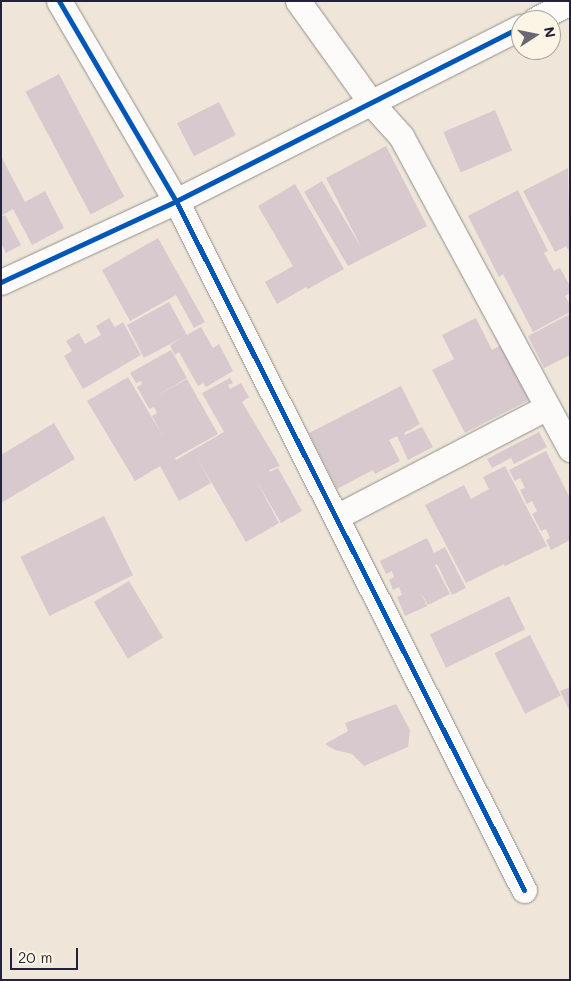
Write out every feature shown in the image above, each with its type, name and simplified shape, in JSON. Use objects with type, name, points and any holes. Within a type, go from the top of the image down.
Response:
[{"type":"street","points":[[59,1],[176,200],[524,890]]},
{"type":"street","points":[[298,1],[372,104],[401,136],[570,449]]},
{"type":"street","points":[[554,10],[570,2]]},
{"type":"street","points":[[1,282],[176,200],[372,104],[511,32]]},
{"type":"street","points":[[336,517],[547,407]]},
{"type":"building","points":[[59,74],[124,197],[91,215],[25,92]]},
{"type":"building","points":[[219,102],[236,135],[194,156],[177,123]]},
{"type":"building","points":[[495,110],[512,151],[461,172],[443,132]]},
{"type":"building","points":[[386,146],[427,226],[348,266],[304,192],[322,181],[362,249],[326,178]]},
{"type":"building","points":[[1,156],[25,202],[45,191],[64,228],[32,245],[13,209],[1,216]]},
{"type":"building","points":[[568,168],[570,253],[566,246],[555,252],[523,191]]},
{"type":"building","points":[[295,184],[344,269],[308,289],[306,287],[277,304],[265,282],[293,266],[258,206]]},
{"type":"building","points":[[518,190],[548,251],[544,253],[554,271],[560,268],[570,286],[570,293],[565,296],[570,305],[570,312],[533,332],[503,274],[499,277],[468,216]]},
{"type":"building","points":[[5,215],[21,245],[6,253],[1,243],[1,217]]},
{"type":"building","points":[[158,238],[205,322],[194,328],[176,295],[130,321],[102,270]]},
{"type":"building","points":[[169,302],[187,335],[201,327],[213,348],[219,344],[233,371],[206,387],[203,383],[198,386],[179,352],[175,355],[170,345],[183,337],[144,358],[127,325]]},
{"type":"building","points":[[570,314],[570,355],[544,368],[528,336]]},
{"type":"building","points":[[109,318],[115,327],[123,322],[141,355],[83,389],[64,356],[72,351],[66,341],[79,333],[85,344],[101,335],[96,326]]},
{"type":"building","points":[[476,318],[492,350],[501,345],[529,400],[465,433],[432,370],[454,359],[442,335]]},
{"type":"building","points":[[171,350],[187,378],[156,396],[187,379],[218,434],[166,463],[175,458],[176,460],[224,432],[202,393],[230,378],[233,383],[228,385],[230,389],[241,383],[249,397],[242,402],[280,466],[269,470],[270,472],[278,468],[302,511],[281,523],[256,480],[279,523],[246,542],[196,456],[211,483],[179,501],[160,466],[135,481],[87,401],[128,377],[164,438],[152,416],[157,413],[154,407],[149,409],[137,387],[142,384],[141,381],[136,383],[130,373]]},
{"type":"building","points":[[401,386],[420,424],[404,433],[405,435],[422,427],[433,447],[408,460],[397,436],[389,440],[400,461],[375,474],[373,470],[337,489],[309,433]]},
{"type":"building","points":[[54,423],[75,459],[1,503],[1,455]]},
{"type":"building","points":[[539,432],[547,447],[514,464],[511,458],[492,468],[487,459]]},
{"type":"building","points":[[546,451],[570,498],[570,540],[551,550],[546,540],[550,538],[546,529],[541,531],[532,514],[537,511],[532,501],[527,504],[520,490],[525,488],[520,478],[515,481],[509,470]]},
{"type":"building","points":[[505,466],[547,546],[466,583],[425,505],[464,485],[471,499],[489,489],[483,477]]},
{"type":"building","points":[[104,516],[133,575],[49,616],[20,557]]},
{"type":"building","points":[[427,538],[434,553],[445,547],[466,588],[452,595],[437,564],[435,565],[450,594],[428,605],[421,593],[427,606],[405,616],[397,597],[402,595],[399,587],[393,590],[389,580],[394,577],[392,571],[386,574],[380,561]]},
{"type":"building","points":[[129,581],[163,638],[128,659],[94,602]]},
{"type":"building","points":[[509,596],[525,629],[446,668],[430,635]]},
{"type":"building","points":[[530,635],[561,696],[525,714],[494,653]]},
{"type":"building","points":[[570,687],[570,712],[560,691]]},
{"type":"building","points":[[396,704],[410,730],[408,747],[364,766],[352,754],[335,750],[325,744],[348,731],[345,723]]},
{"type":"cycle path","points":[[59,1],[176,201],[524,890]]},
{"type":"cycle path","points":[[1,282],[176,201],[511,32]]}]
